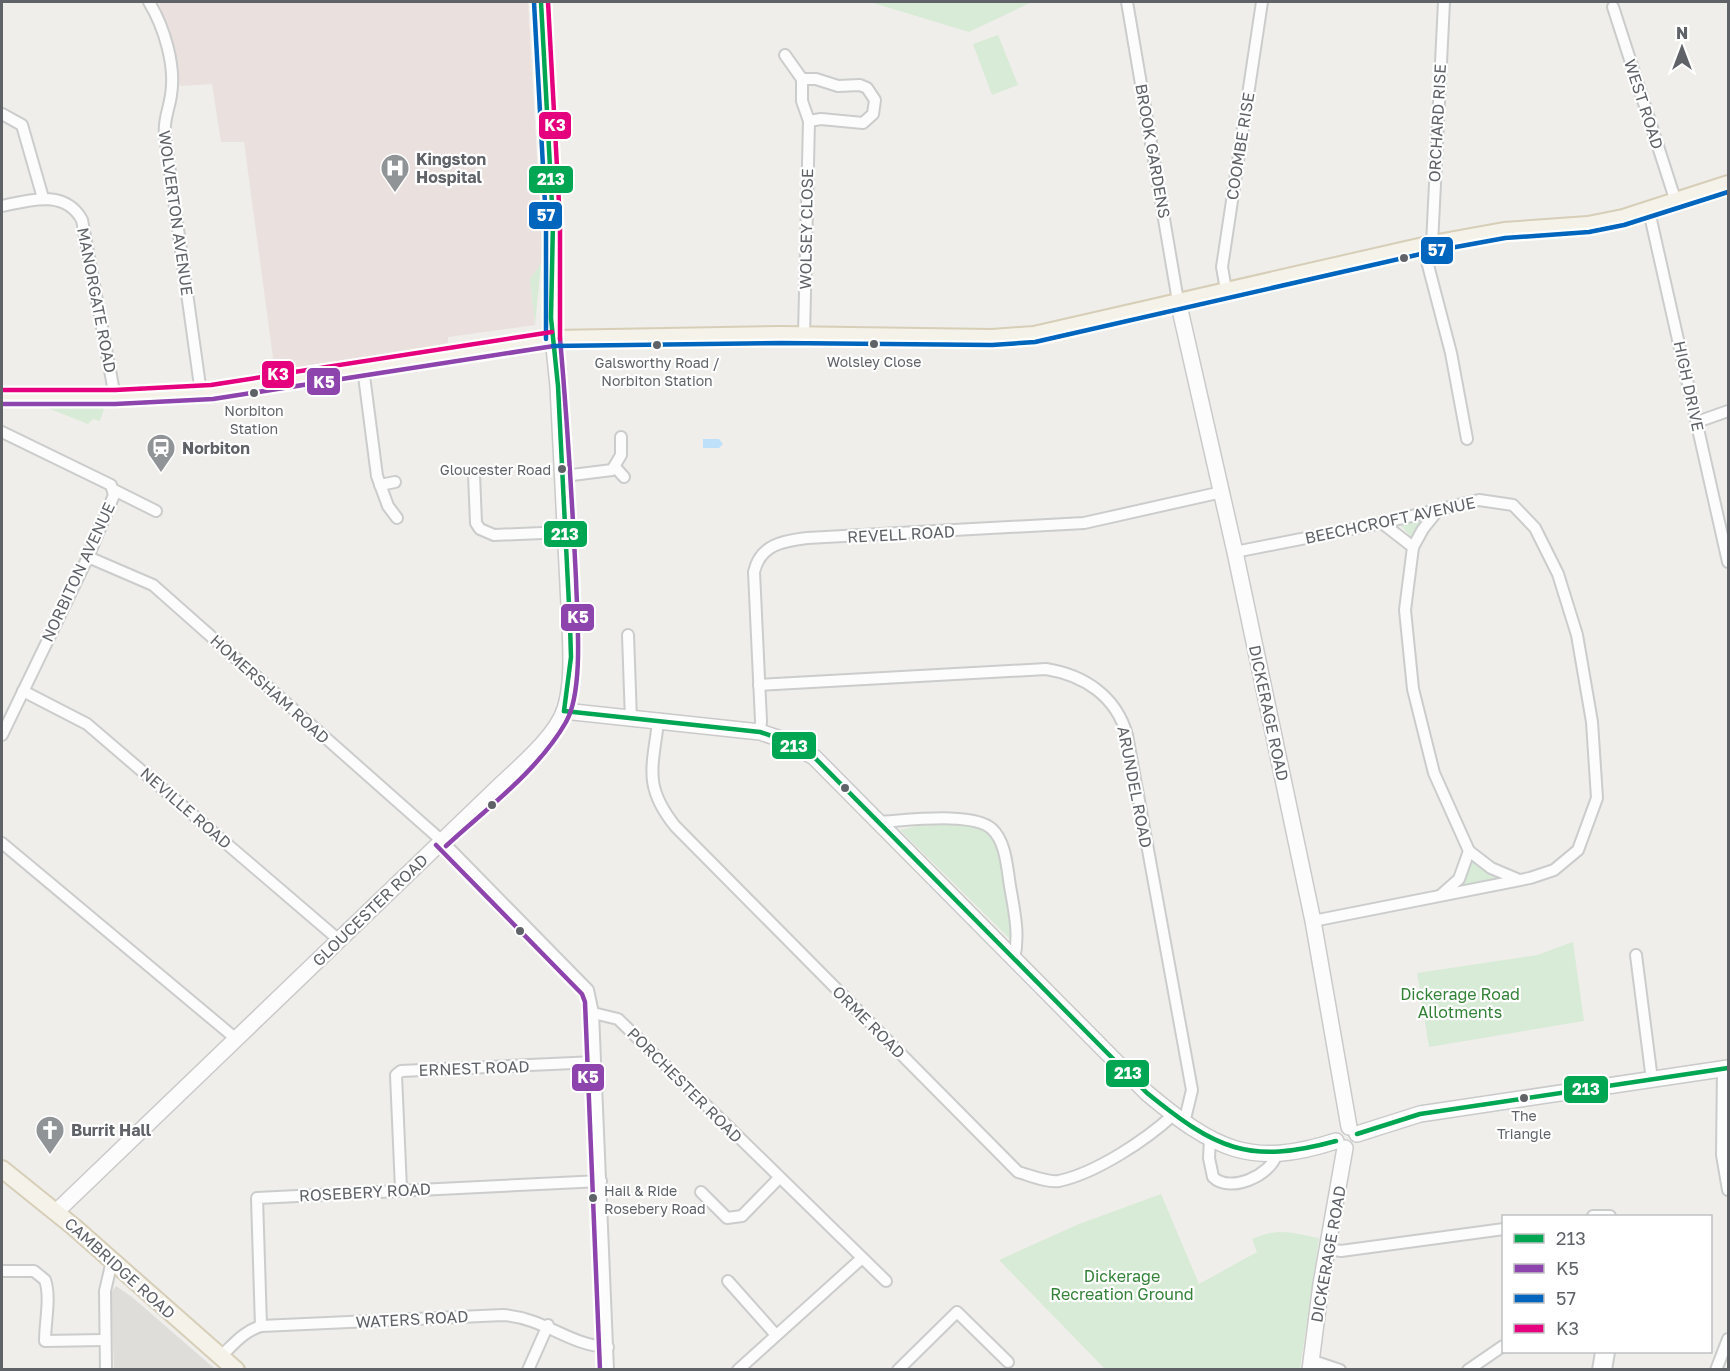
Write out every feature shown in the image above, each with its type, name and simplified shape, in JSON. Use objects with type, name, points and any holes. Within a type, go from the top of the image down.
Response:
[{"type":"main road","points":[[2,397],[115,397],[201,393],[299,380],[553,339],[804,336],[894,339],[1026,336],[1085,325],[1178,301],[1428,245],[1527,228],[1588,225],[1649,211],[1728,184]]},
{"type":"main road","name":"CAMBRIDGE ROAD","points":[[2,1169],[56,1212],[236,1370]]},
{"type":"street","name":"WOLVERTON AVENUE","points":[[149,2],[162,26],[172,80],[171,97],[165,114],[165,136],[201,393]]},
{"type":"street","name":"GLOUCESTER ROAD","points":[[56,1212],[492,793],[541,744],[564,711],[571,657],[564,476],[553,339],[553,222],[541,2]]},
{"type":"street","name":"BROOK GARDENS","points":[[1127,2],[1178,301]]},
{"type":"street","name":"COOMBE RISE","points":[[1226,290],[1222,267],[1262,2]]},
{"type":"street","name":"ORCHARD RISE","points":[[1444,2],[1428,245],[1467,439]]},
{"type":"street","name":"WEST ROAD","points":[[1613,7],[1676,202]]},
{"type":"street","name":"WOLSEY CLOSE","points":[[785,55],[802,80],[802,100],[809,121],[804,336]]},
{"type":"street","points":[[802,80],[816,79],[838,86],[860,85],[867,88],[875,100],[873,114],[863,123],[821,118],[809,121]]},
{"type":"street","points":[[2,114],[22,125],[43,198]]},
{"type":"street","name":"MANORGATE ROAD","points":[[2,206],[43,198],[55,199],[77,211],[82,220],[115,397]]},
{"type":"street","name":"HIGH DRIVE","points":[[1649,211],[1728,562]]},
{"type":"street","name":"DICKERAGE ROAD","points":[[1178,301],[1222,492],[1313,921],[1353,1130]]},
{"type":"street","points":[[363,368],[380,485],[388,506],[398,518]]},
{"type":"street","points":[[1697,422],[1728,411]]},
{"type":"street","name":"NORBITON AVENUE","points":[[2,432],[111,485],[114,490],[88,557],[2,735]]},
{"type":"street","points":[[615,467],[621,454],[621,437]]},
{"type":"street","points":[[564,476],[615,467]]},
{"type":"street","points":[[615,467],[624,477]]},
{"type":"street","points":[[474,474],[476,523],[486,533],[494,536],[565,532]]},
{"type":"street","points":[[380,485],[394,482]]},
{"type":"street","points":[[114,490],[156,510]]},
{"type":"street","name":"REVELL ROAD","points":[[760,732],[754,572],[756,562],[763,554],[782,541],[1084,524],[1222,492]]},
{"type":"street","name":"BEECHCROFT AVENUE","points":[[1235,552],[1382,523],[1479,500],[1513,505],[1535,528],[1558,574],[1577,635],[1592,722],[1597,798],[1578,850],[1554,870],[1518,880],[1313,921]]},
{"type":"street","points":[[1439,509],[1423,529],[1413,547],[1405,610],[1413,689],[1434,773],[1469,851],[1491,868],[1518,880]]},
{"type":"street","points":[[1382,523],[1413,547]]},
{"type":"street","name":"HOMERSHAM ROAD","points":[[88,557],[153,585],[441,840]]},
{"type":"street","points":[[628,635],[631,720]]},
{"type":"street","name":"ARUNDEL ROAD","points":[[759,685],[1046,669],[1075,676],[1107,698],[1117,709],[1127,735],[1192,1090],[1179,1119]]},
{"type":"street","name":"NEVILLE ROAD","points":[[23,691],[87,724],[339,940]]},
{"type":"street","points":[[564,711],[658,723],[760,732],[784,740],[814,757],[1147,1093],[1179,1119],[1210,1139],[1245,1152],[1276,1155],[1299,1152],[1341,1144],[1339,1130],[1353,1130],[1420,1114],[1726,1069],[1722,1155],[1728,1190]]},
{"type":"street","name":"ORME ROAD","points":[[658,723],[653,788],[658,805],[675,826],[1018,1172],[1057,1182],[1107,1160],[1179,1119]]},
{"type":"street","points":[[878,822],[972,820],[992,828],[1001,842],[1007,864],[1018,941],[1014,959]]},
{"type":"street","points":[[441,840],[588,990],[593,1013],[608,1370]]},
{"type":"street","points":[[2,843],[235,1038]]},
{"type":"street","points":[[1438,897],[1459,879],[1469,851]]},
{"type":"street","points":[[1636,955],[1652,1080]]},
{"type":"street","name":"PORCHESTER ROAD","points":[[593,1013],[618,1019],[886,1281]]},
{"type":"street","name":"ERNEST ROAD","points":[[401,1189],[396,1075],[401,1071],[595,1062]]},
{"type":"street","points":[[1210,1139],[1209,1158],[1213,1177],[1222,1183],[1237,1184],[1266,1170],[1274,1164],[1276,1155]]},
{"type":"street","name":"DICKERAGE ROAD","points":[[1312,1365],[1319,1295],[1329,1249],[1341,1144]]},
{"type":"street","points":[[702,1192],[727,1218],[734,1218],[742,1216],[779,1178]]},
{"type":"street","name":"ROSEBERY ROAD","points":[[261,1326],[257,1198],[401,1189],[601,1181]]},
{"type":"street","points":[[1329,1249],[1341,1251],[1502,1229]]},
{"type":"street","points":[[738,1370],[861,1259]]},
{"type":"street","points":[[106,1370],[104,1340],[106,1276],[112,1261]]},
{"type":"street","points":[[2,1271],[34,1271],[45,1280],[48,1289],[45,1341],[104,1340]]},
{"type":"street","points":[[728,1281],[776,1335]]},
{"type":"street","points":[[898,1370],[957,1312],[1008,1362]]},
{"type":"street","name":"WATERS ROAD","points":[[221,1356],[237,1339],[251,1329],[261,1326],[503,1315],[520,1316],[548,1325],[583,1344],[608,1347]]},
{"type":"street","points":[[528,1370],[548,1325]]},
{"type":"street","points":[[1716,1370],[1728,1339]]},
{"type":"street","points":[[1468,1370],[1502,1347]]},
{"type":"street","points":[[1598,1370],[1601,1353]]},
{"type":"street","points":[[1606,1370],[1609,1353]]},
{"type":"street","points":[[1312,1365],[1341,1370]]},
{"type":"shaded area","name":"Kingston Hospital","points":[[159,2],[528,2],[542,245],[541,264],[530,279],[535,325],[448,337],[448,343],[275,373],[244,142],[221,142],[212,84],[180,86]]},
{"type":"shaded area","points":[[116,1286],[132,1297],[215,1369],[114,1369],[111,1293]]},
{"type":"green space","points":[[870,2],[1032,2],[969,32]]},
{"type":"green space","points":[[998,35],[1018,85],[992,95],[973,44]]},
{"type":"green space","points":[[541,264],[535,325],[530,279]]},
{"type":"green space","points":[[35,403],[105,405],[100,421],[93,419],[88,424]]},
{"type":"green space","points":[[1422,517],[1412,538],[1398,522]]},
{"type":"green space","points":[[973,823],[990,831],[998,847],[1012,941],[900,830],[917,826]]},
{"type":"green space","points":[[1472,859],[1497,878],[1463,885]]},
{"type":"green space","name":"Dickerage Road Allotments","points":[[1573,942],[1584,1021],[1429,1047],[1417,973],[1537,955]]},
{"type":"green space","name":"Dickerage Recreation Ground","points":[[1161,1194],[1199,1284],[1257,1252],[1252,1239],[1261,1235],[1285,1232],[1319,1238],[1300,1369],[1105,1369],[999,1260],[1079,1224]]},
{"type":"water","points":[[703,439],[719,439],[723,444],[719,448],[703,448]]},
{"type":"transit line","name":"57","points":[[534,2],[546,222],[546,339]]},
{"type":"transit line","name":"213","points":[[541,2],[553,222],[551,318],[558,386],[570,625],[571,657],[564,711]]},
{"type":"transit line","name":"K3","points":[[548,2],[560,222],[560,339]]},
{"type":"transit line","name":"57","points":[[553,346],[781,343],[992,345],[1035,342],[1434,251],[1505,238],[1589,232],[1624,225],[1728,192]]},
{"type":"transit line","name":"K3","points":[[2,390],[115,390],[211,385],[552,332]]},
{"type":"transit line","name":"K5","points":[[446,846],[527,773],[554,740],[572,708],[577,672],[578,632],[571,488],[560,338]]},
{"type":"transit line","name":"K5","points":[[2,404],[115,404],[213,399],[554,346]]},
{"type":"transit line","name":"213","points":[[564,711],[760,732],[784,740],[814,757],[1147,1093],[1193,1128],[1234,1147],[1256,1151],[1279,1152],[1336,1141]]},
{"type":"transit line","name":"K5","points":[[436,845],[582,994],[585,1002],[600,1370]]},
{"type":"transit line","name":"213","points":[[1357,1134],[1420,1114],[1728,1068]]},
{"type":"place","name":"Kingston Hospital","points":[[395,194]]},
{"type":"place","name":"Wolsley Close","points":[[874,344]]},
{"type":"place","name":"Galsworthy Road / Norbiton Station","points":[[657,345]]},
{"type":"place","name":"Norbiton Station","points":[[254,393]]},
{"type":"place","name":"Gloucester Road","points":[[562,469]]},
{"type":"place","name":"Norbiton","points":[[161,474]]},
{"type":"place","name":"The Triangle","points":[[1524,1098]]},
{"type":"place","name":"Burrit Hall","points":[[50,1156]]},
{"type":"place","name":"Hail & Ride Rosebery Road","points":[[593,1198]]}]
